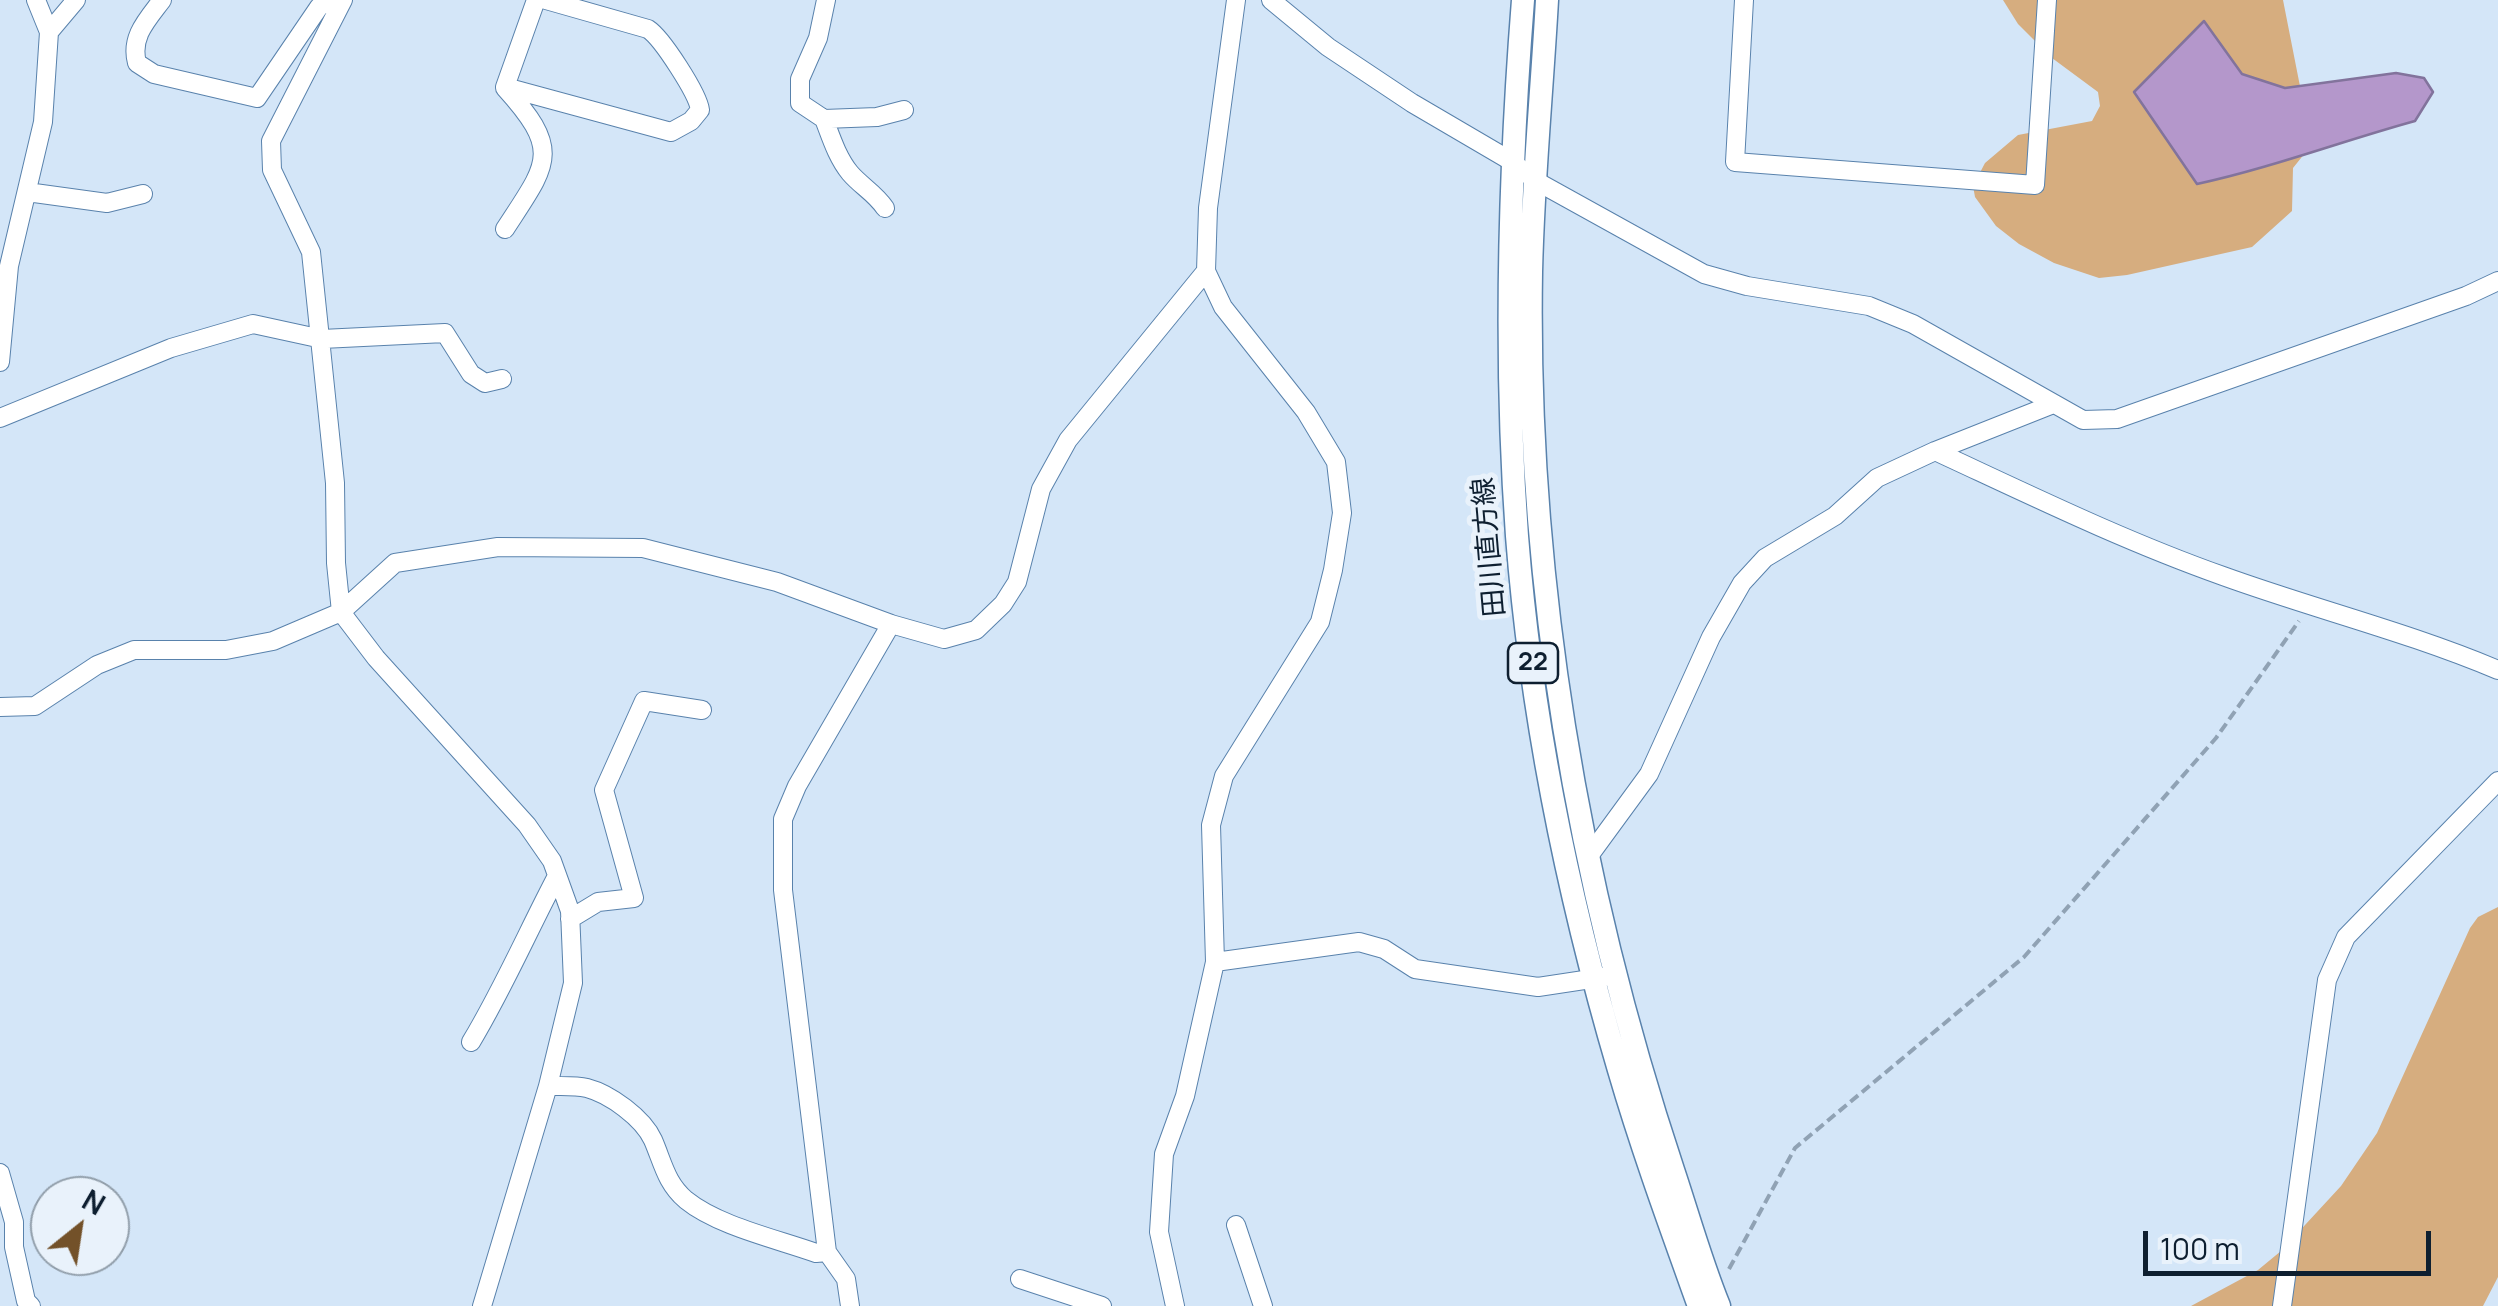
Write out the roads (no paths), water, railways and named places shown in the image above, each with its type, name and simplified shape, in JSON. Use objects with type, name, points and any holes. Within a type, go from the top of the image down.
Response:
[{"type":"main road","name":"田川直方線","points":[[1523,0],[1511,160],[1510,430],[1518,540],[1546,752],[1566,864],[1638,1066],[1711,1302]]},
{"type":"main road","name":"田川直方線","points":[[1547,0],[1531,272],[1535,437],[1549,636],[1588,856],[1604,977]]},
{"type":"street","points":[[0,362],[10,266],[43,122],[49,32],[36,0]]},
{"type":"street","points":[[49,32],[76,0]]},
{"type":"street","points":[[162,0],[139,32],[133,49],[137,63],[154,74],[256,98],[319,7],[330,0]]},
{"type":"street","points":[[343,0],[271,141],[272,170],[311,252],[334,483],[340,612],[376,658],[527,825],[552,862],[570,920],[573,983],[548,1086],[482,1306]]},
{"type":"street","points":[[504,87],[536,0]]},
{"type":"street","points":[[504,87],[670,132],[691,121],[700,110],[698,96],[658,36],[648,29],[546,0]]},
{"type":"street","points":[[826,0],[818,38],[800,79],[800,103],[824,118],[877,117],[904,110]]},
{"type":"street","points":[[1175,1306],[1160,1232],[1164,1154],[1185,1096],[1215,962],[1211,825],[1224,776],[1320,622],[1334,570],[1342,514],[1336,462],[1306,412],[1224,307],[1206,271],[1208,208],[1236,0]]},
{"type":"street","points":[[1270,0],[1328,47],[1412,103],[1511,160],[1536,181],[1704,274],[1747,286],[1869,306],[1914,324],[2083,420],[2117,419],[2466,296],[2498,281]]},
{"type":"street","points":[[1744,0],[1735,162],[2035,185],[2047,0]]},
{"type":"street","points":[[504,87],[528,114],[544,154],[543,170],[505,229]]},
{"type":"street","points":[[824,118],[839,156],[852,176],[874,191],[885,208]]},
{"type":"street","points":[[27,192],[107,203],[143,194]]},
{"type":"street","points":[[0,708],[35,706],[97,665],[134,650],[226,650],[273,642],[340,612],[395,563],[498,547],[643,548],[777,582],[891,624],[944,638],[976,630],[1003,604],[1018,582],[1041,489],[1068,440],[1206,271]]},
{"type":"street","points":[[0,418],[171,348],[254,324],[322,339],[444,333],[471,374],[485,383],[502,379]]},
{"type":"street","points":[[1588,856],[1649,774],[1711,637],[1742,583],[1764,558],[1835,516],[1877,478],[2052,405]]},
{"type":"street","points":[[1935,451],[2115,534],[2223,576],[2406,634],[2498,670]]},
{"type":"street","points":[[850,1306],[846,1280],[828,1252],[783,890],[782,819],[891,624]]},
{"type":"street","points":[[570,920],[598,902],[634,898],[604,790],[644,701],[702,710]]},
{"type":"street","points":[[2282,1306],[2326,980],[2346,937],[2498,781]]},
{"type":"street","points":[[471,1042],[557,876]]},
{"type":"street","points":[[1215,962],[1359,942],[1384,948],[1415,969],[1538,987],[1604,977]]},
{"type":"street","points":[[548,1086],[594,1090],[641,1122],[648,1129],[674,1189],[706,1213],[816,1254],[828,1252]]},
{"type":"street","points":[[0,1173],[30,1306]]},
{"type":"street","points":[[1236,1224],[1263,1306]]},
{"type":"street","points":[[1020,1279],[1102,1306]]}]
